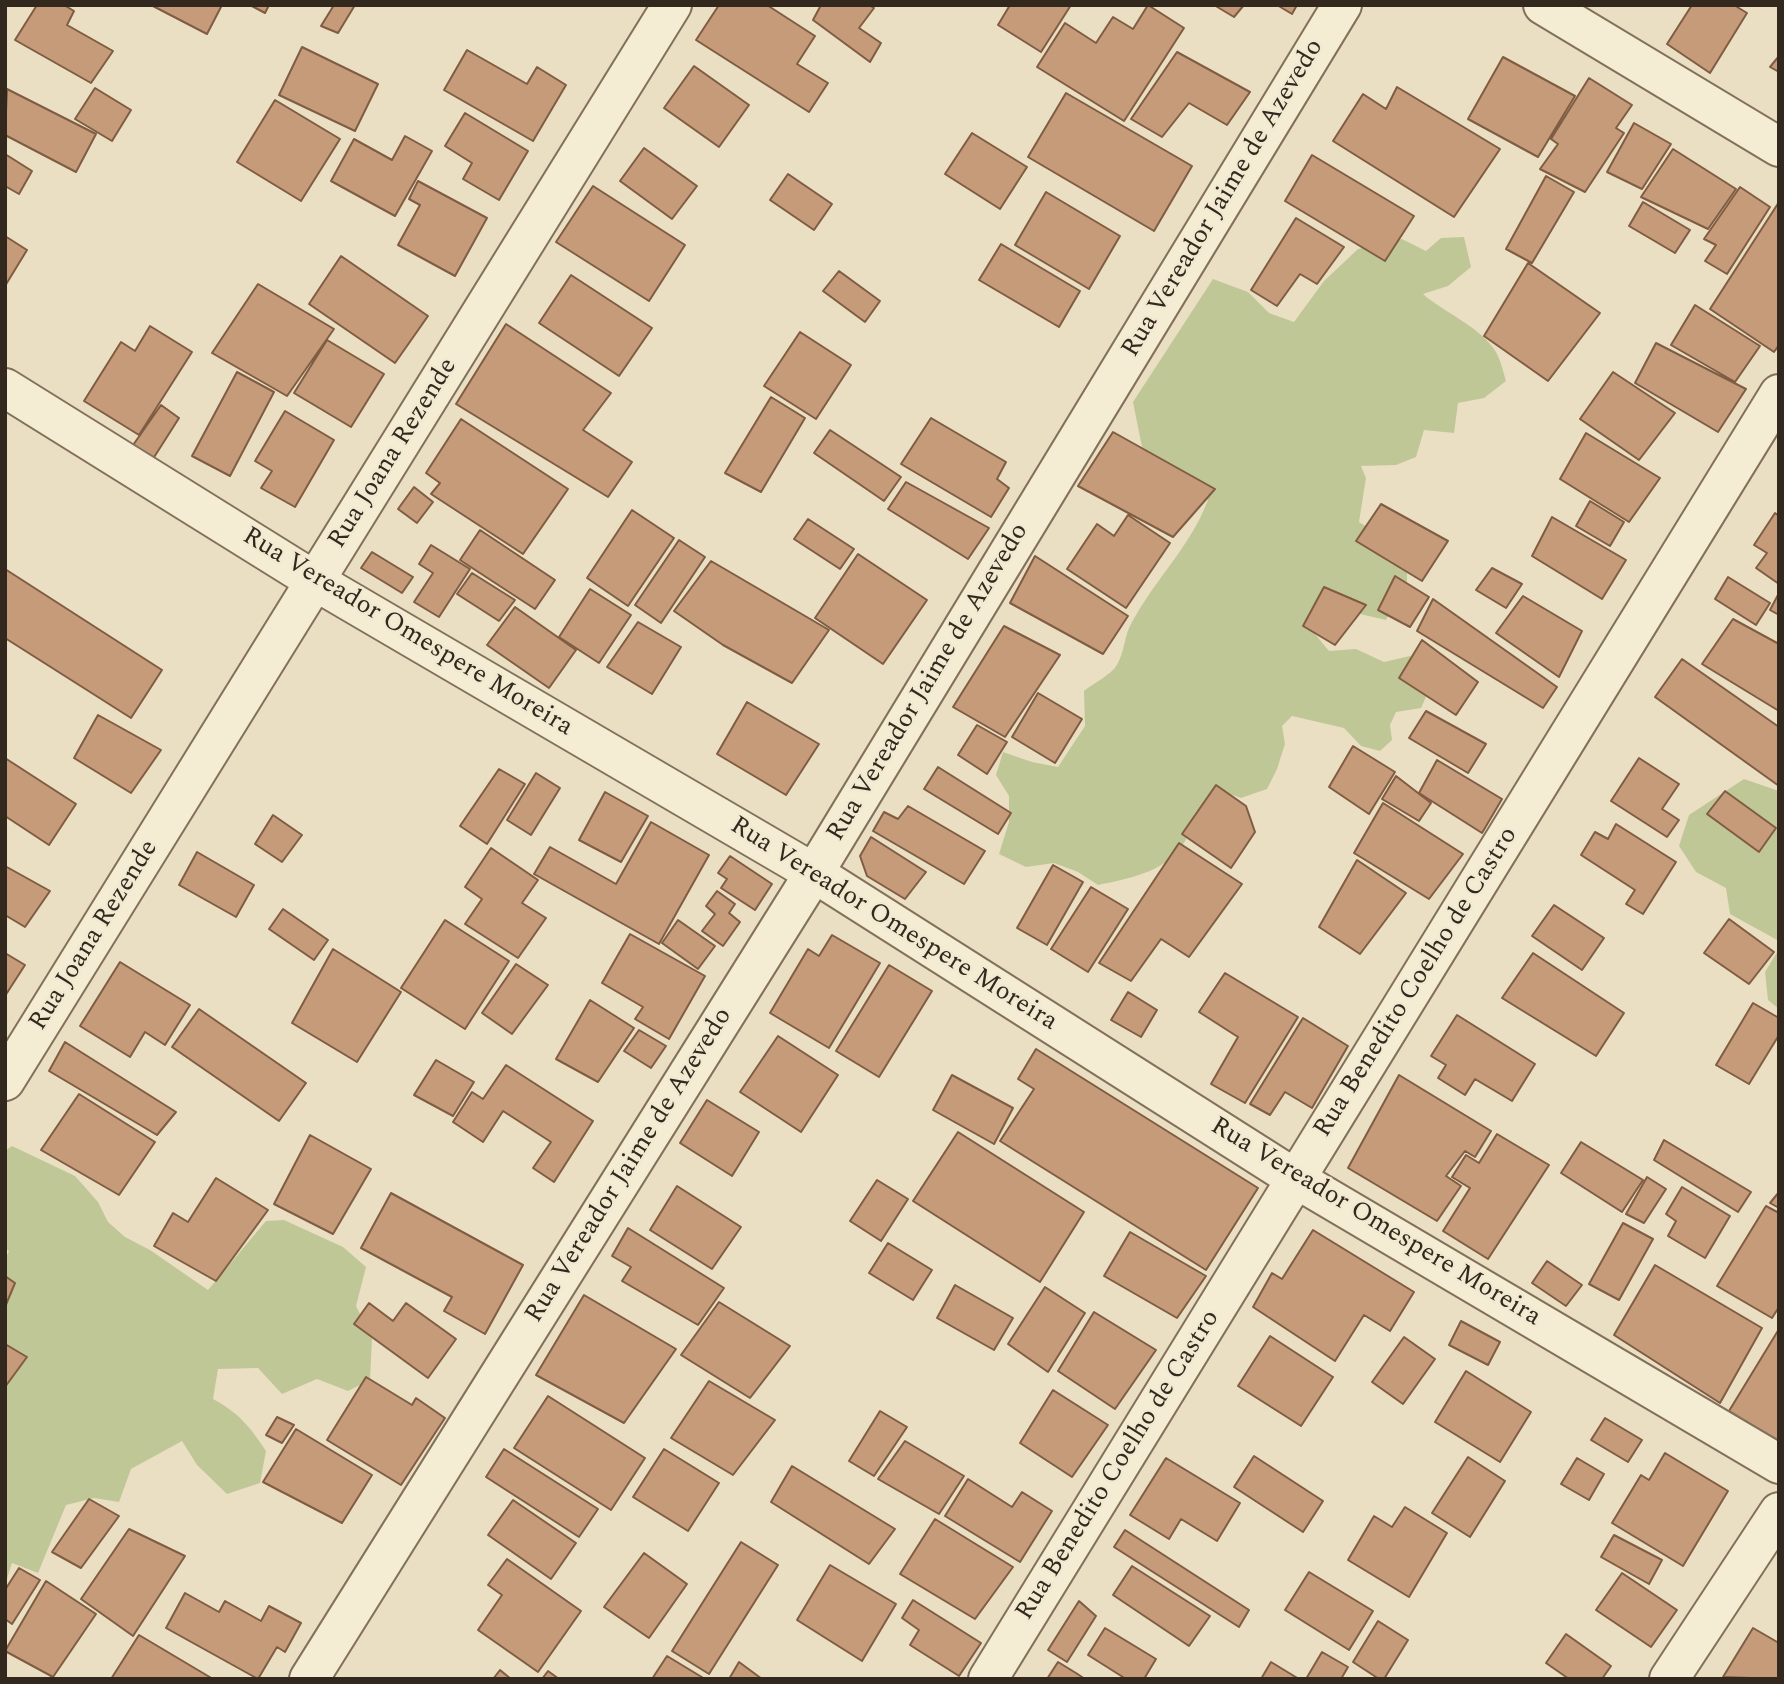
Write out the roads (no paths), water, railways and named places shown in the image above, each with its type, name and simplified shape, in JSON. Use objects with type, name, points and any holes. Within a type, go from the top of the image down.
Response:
[{"type":"street","name":"Rua Joana Rezende","points":[[5,1081],[671,5]]},
{"type":"street","name":"Rua Vereador Jaime de Azevedo","points":[[309,1679],[814,873],[1342,5]]},
{"type":"street","points":[[1543,5],[1779,147]]},
{"type":"street","name":"Rua Vereador Omespere Moreira","points":[[5,388],[315,581],[814,873],[1296,1178],[1779,1464]]},
{"type":"street","name":"Rua Benedito Coelho de Castro","points":[[988,1679],[1779,394]]},
{"type":"street","points":[[1669,1679],[1779,1512]]}]
